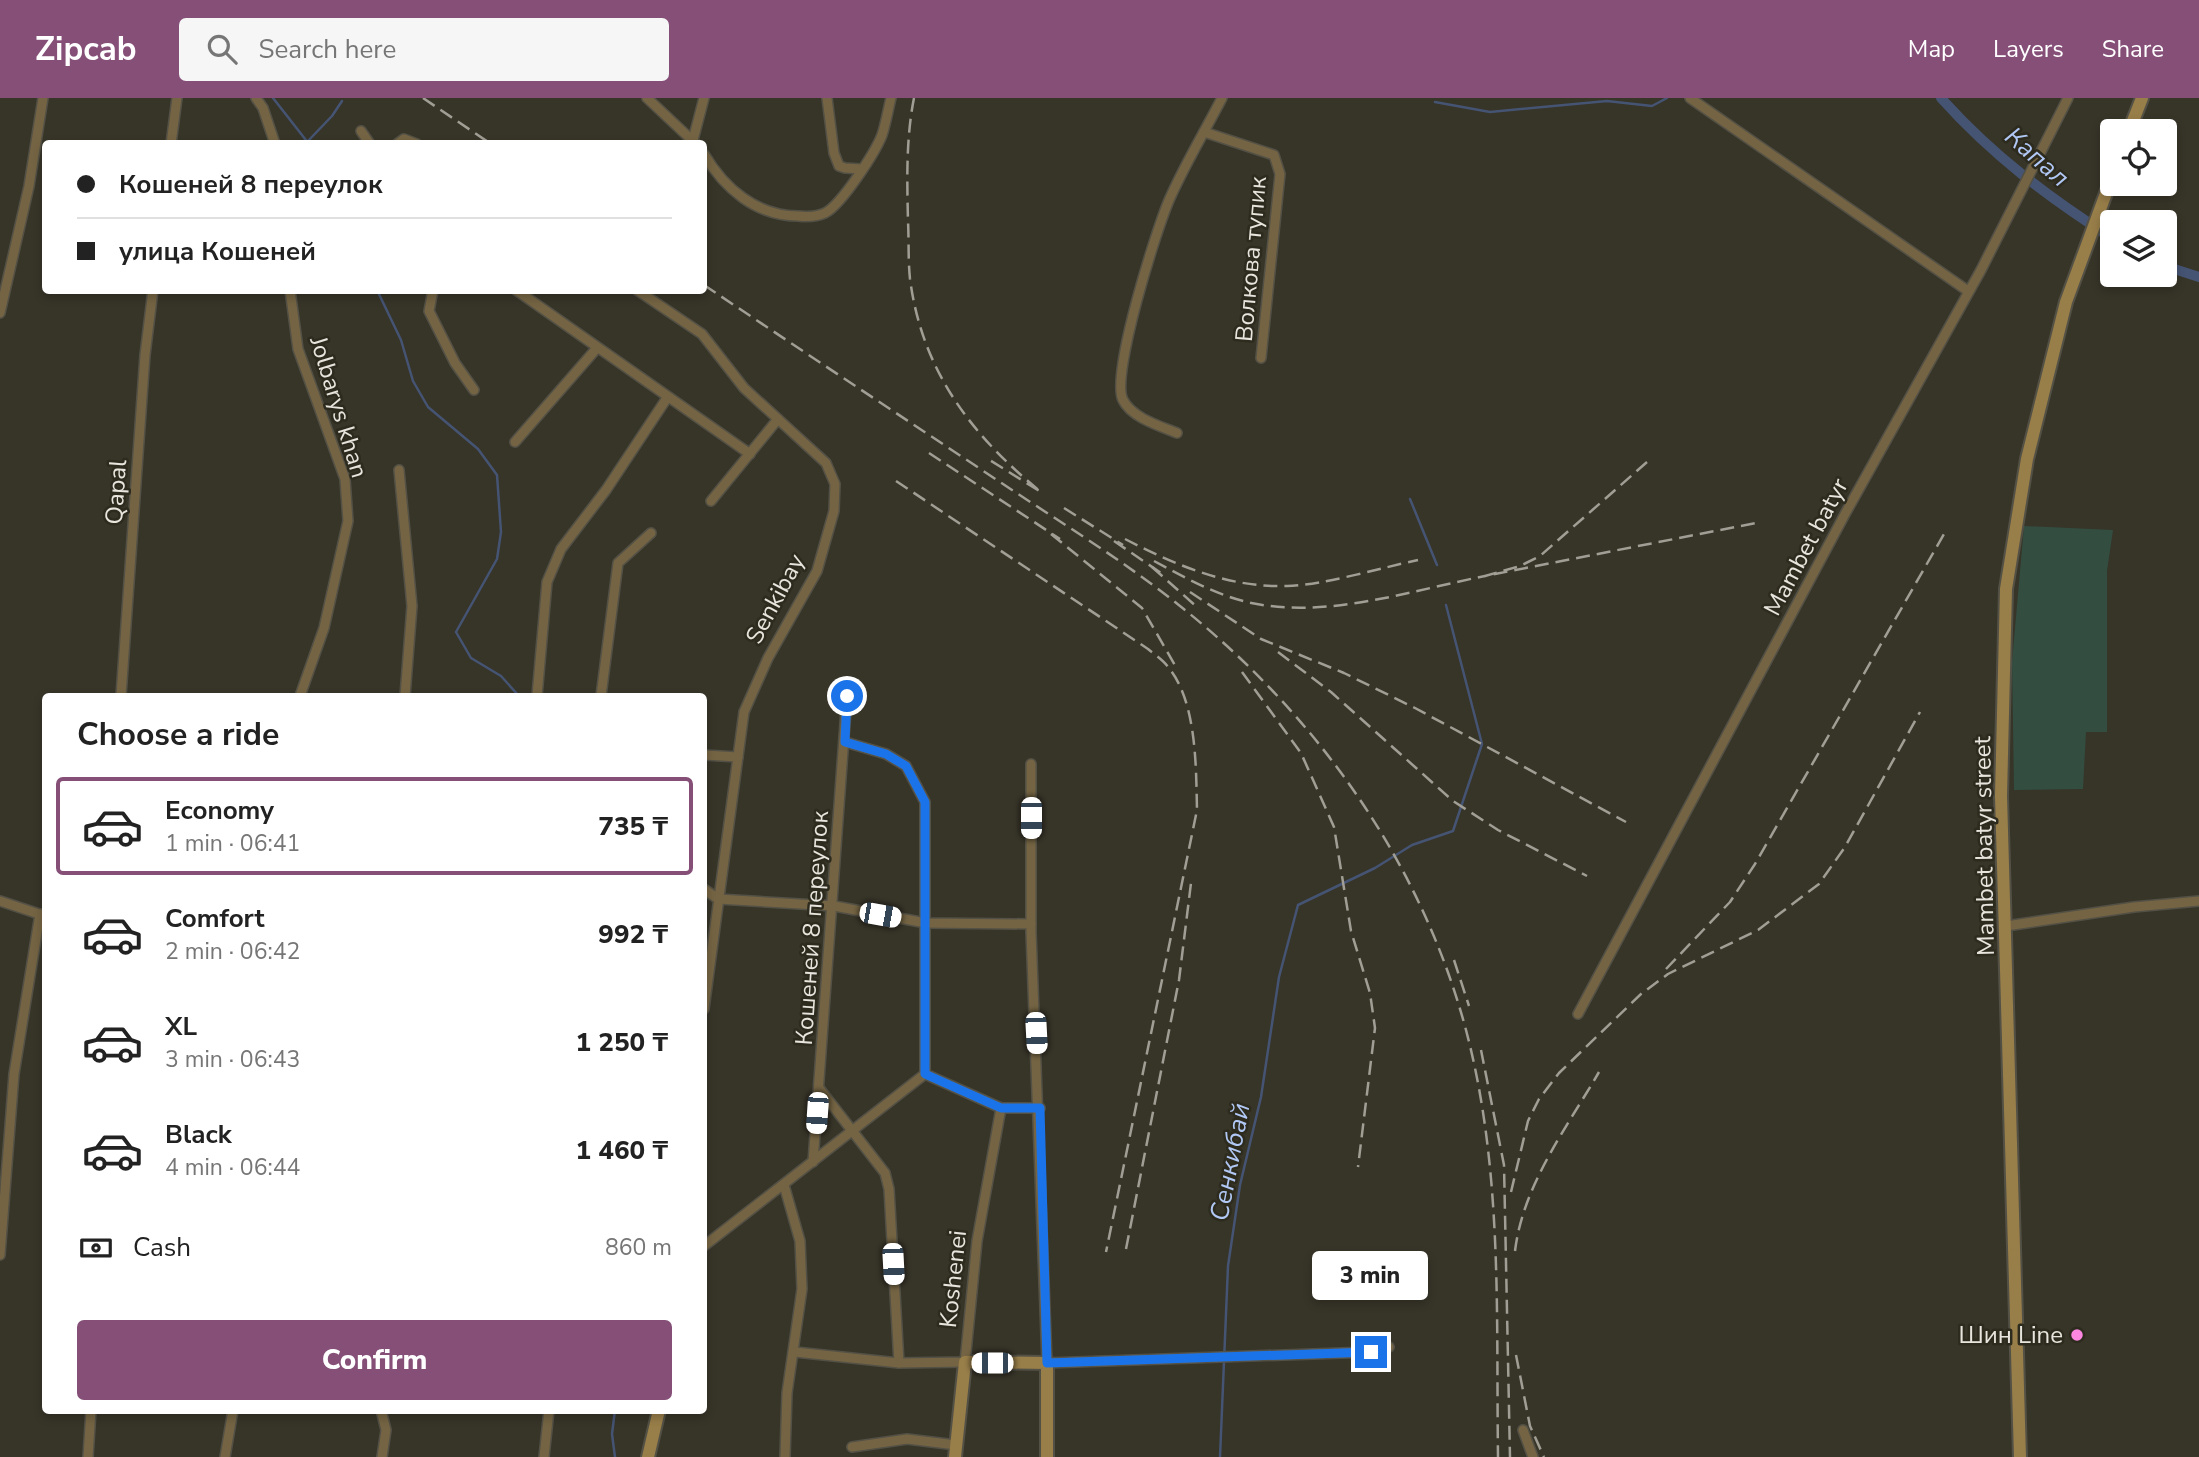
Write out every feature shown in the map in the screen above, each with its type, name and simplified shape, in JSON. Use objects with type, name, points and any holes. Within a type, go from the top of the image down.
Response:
[{"type":"main road","points":[[2134,119],[2142,98]]},
{"type":"main road","name":"Mambet batyr street","points":[[2020,1457],[2001,796],[2006,589],[2029,449],[2066,302],[2105,196]]},
{"type":"main road","points":[[965,1362],[1047,1363],[1047,1457]]},
{"type":"main road","name":"Koshenei","points":[[955,1451],[965,1362]]},
{"type":"main road","points":[[648,1457],[658,1414]]},
{"type":"street","points":[[0,313],[29,186],[43,98]]},
{"type":"street","points":[[172,140],[177,98]]},
{"type":"street","points":[[256,98],[263,108],[274,140]]},
{"type":"street","points":[[647,98],[692,140]]},
{"type":"street","points":[[694,140],[704,98]]},
{"type":"street","points":[[827,98],[837,161],[845,168],[861,169]]},
{"type":"street","points":[[707,159],[719,178],[746,200],[767,212],[786,216],[815,216],[826,212],[861,169],[881,136],[891,98]]},
{"type":"street","points":[[1177,433],[1146,420],[1128,407],[1122,400],[1119,385],[1133,314],[1169,200],[1222,98]]},
{"type":"street","points":[[1690,98],[1968,291]]},
{"type":"street","name":"Mambet batyr","points":[[1578,1014],[1844,513],[1968,291],[2068,98]]},
{"type":"street","points":[[361,131],[367,140]]},
{"type":"street","name":"Волкова тупик","points":[[1205,132],[1274,155],[1280,174],[1261,358]]},
{"type":"street","name":"Qapal","points":[[121,693],[145,355],[153,294]]},
{"type":"street","name":"Jolbarys khan","points":[[291,294],[298,349],[345,479],[348,521],[324,628],[301,693]]},
{"type":"street","points":[[432,294],[429,310],[455,363],[474,390]]},
{"type":"street","points":[[522,294],[750,454]]},
{"type":"street","name":"Senkibay","points":[[643,294],[702,334],[744,388],[825,463],[835,484],[834,511],[817,571],[768,658],[744,712],[707,985]]},
{"type":"street","points":[[515,442],[597,348]]},
{"type":"street","points":[[537,693],[547,582],[561,549],[606,490],[667,398]]},
{"type":"street","points":[[711,500],[778,419]]},
{"type":"street","name":"Jolbarys khan","points":[[399,470],[412,606],[405,693]]},
{"type":"street","points":[[601,693],[618,564],[651,533]]},
{"type":"street","name":"Кошеней 8 переулок","points":[[813,1162],[834,906],[847,696]]},
{"type":"street","points":[[845,742],[886,754],[906,766],[925,802],[925,1074]]},
{"type":"street","points":[[707,755],[738,757]]},
{"type":"street","points":[[1031,764],[1031,924],[1040,1108],[1047,1363],[1371,1352],[1389,1348]]},
{"type":"street","points":[[707,891],[718,899],[834,906],[926,923],[1031,924]]},
{"type":"street","points":[[0,901],[42,915]]},
{"type":"street","points":[[2006,926],[2199,901]]},
{"type":"street","points":[[0,1255],[14,1073],[42,920]]},
{"type":"street","points":[[925,1074],[1001,1108],[1040,1108]]},
{"type":"street","points":[[707,1244],[925,1074]]},
{"type":"street","points":[[819,1088],[885,1173],[889,1189],[899,1363]]},
{"type":"street","name":"Koshenei","points":[[965,1362],[977,1241],[1001,1108]]},
{"type":"street","points":[[783,1185],[800,1241],[803,1289],[787,1393],[785,1457]]},
{"type":"street","points":[[794,1352],[899,1363],[965,1362]]},
{"type":"street","points":[[88,1457],[91,1414]]},
{"type":"street","points":[[225,1457],[232,1414]]},
{"type":"street","points":[[382,1414],[386,1430],[382,1457]]},
{"type":"street","points":[[544,1457],[549,1414]]},
{"type":"street","points":[[1523,1430],[1533,1457]]},
{"type":"street","points":[[852,1447],[907,1438],[955,1451]]},
{"type":"green space","points":[[2024,526],[2113,530],[2107,571],[2107,732],[2086,732],[2083,789],[2014,790],[2012,662]]},
{"type":"waterway","points":[[273,98],[306,140]]},
{"type":"waterway","points":[[1435,102],[1490,112],[1607,101],[1652,106],[1667,98]]},
{"type":"waterway","name":"Капал","points":[[1941,98],[2001,157],[2065,207],[2100,230]]},
{"type":"waterway","points":[[309,140],[342,101]]},
{"type":"waterway","name":"Капал","points":[[2177,270],[2199,277]]},
{"type":"waterway","points":[[379,294],[401,340],[413,381],[428,407],[478,449],[497,475],[501,532],[497,559],[456,632],[471,658],[501,676],[516,693]]},
{"type":"waterway","points":[[1410,499],[1437,565]]},
{"type":"waterway","name":"Сенкибай","points":[[1220,1457],[1228,1266],[1240,1185],[1261,1097],[1279,977],[1298,905],[1375,868],[1412,845],[1453,831],[1482,744],[1446,605]]},
{"type":"waterway","points":[[614,1414],[612,1434],[615,1457]]},
{"type":"railway","points":[[423,98],[485,140]]},
{"type":"railway","points":[[914,98],[907,190],[910,279],[916,312],[926,343],[954,399],[993,448],[1041,492],[988,459]]},
{"type":"railway","points":[[707,287],[1090,541],[1180,606],[1229,648],[1276,694],[1318,743],[1357,796],[1392,850],[1421,908],[1446,968],[1466,1030],[1478,1083],[1492,1189],[1495,1242],[1498,1457]]},
{"type":"railway","points":[[929,453],[1060,539]]},
{"type":"railway","points":[[1647,462],[1540,556],[1520,566],[1485,576],[1756,523]]},
{"type":"railway","points":[[896,481],[1148,649],[1166,664],[1178,681],[1190,716],[1197,810],[1106,1252]]},
{"type":"railway","points":[[1064,508],[1123,545]]},
{"type":"railway","points":[[1051,534],[1142,608],[1176,667]]},
{"type":"railway","points":[[1666,969],[1730,902],[1755,864],[1944,534]]},
{"type":"railway","points":[[1125,539],[1163,558],[1203,573],[1265,586],[1318,583],[1418,560]]},
{"type":"railway","points":[[1114,541],[1161,573]]},
{"type":"railway","points":[[1154,561],[1223,594],[1276,607],[1336,606],[1397,596],[1485,576]]},
{"type":"railway","points":[[1152,567],[1197,607]]},
{"type":"railway","points":[[1190,592],[1261,639],[1344,673],[1415,708],[1626,822]]},
{"type":"railway","points":[[1278,652],[1331,692],[1453,801],[1498,830],[1587,876]]},
{"type":"railway","points":[[1242,672],[1301,753],[1334,827],[1351,931],[1370,993],[1375,1028],[1358,1167]]},
{"type":"railway","points":[[1511,1192],[1528,1121],[1539,1099],[1559,1073],[1641,994],[1668,974],[1758,930],[1819,884],[1845,847],[1920,712]]},
{"type":"railway","points":[[1126,1249],[1179,980],[1191,883]]},
{"type":"railway","points":[[1454,960],[1469,1006]]},
{"type":"railway","points":[[1481,1050],[1504,1165],[1510,1457]]},
{"type":"railway","points":[[1515,1251],[1527,1203],[1536,1180],[1599,1072]]},
{"type":"railway","points":[[1516,1355],[1530,1426],[1544,1457]]},
{"type":"place","name":"Шин Line","points":[[2077,1335]]},
{"type":"route","points":[[847,696],[845,742],[886,754],[906,766],[925,802],[925,1074],[1001,1108],[1040,1108],[1047,1363],[1371,1352]]}]
